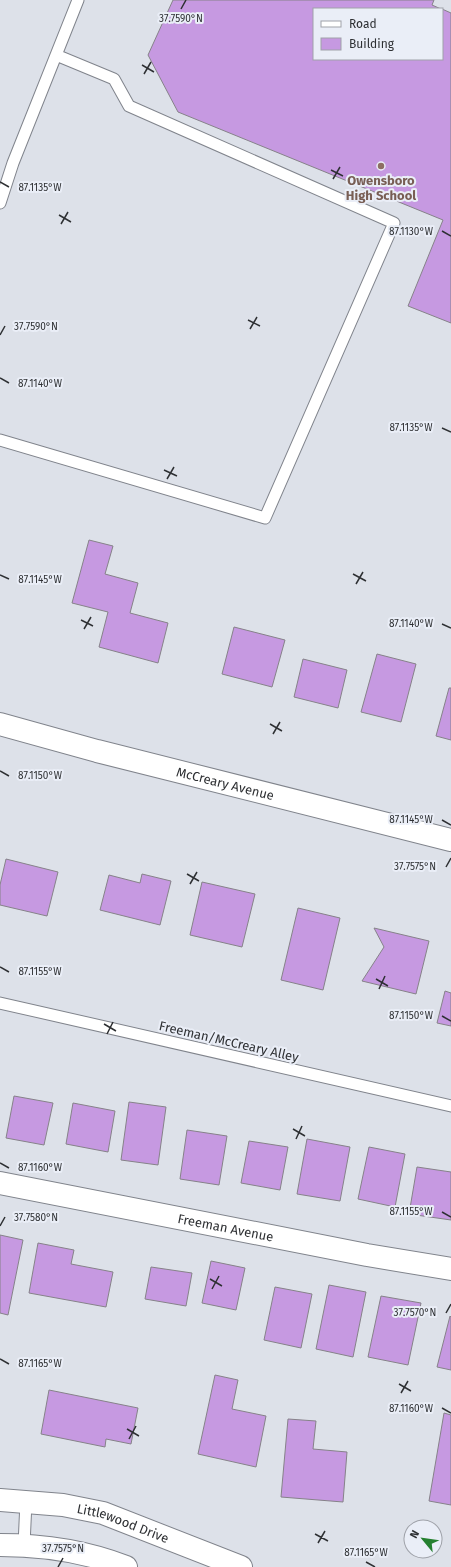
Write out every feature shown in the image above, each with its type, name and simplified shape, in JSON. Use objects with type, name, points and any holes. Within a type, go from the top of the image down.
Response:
[{"type":"street","name":"McCreary Avenue","points":[[0,724],[97,751],[451,840]]},
{"type":"street","name":"Freeman Avenue","points":[[0,1183],[367,1255],[451,1269]]},
{"type":"street","name":"Littlewood Drive","points":[[0,1500],[63,1505],[103,1513],[241,1567]]},
{"type":"street","points":[[0,1545],[24,1545],[68,1550],[126,1567]]},
{"type":"lane","points":[[0,203],[13,163],[78,0]]},
{"type":"lane","points":[[0,440],[266,518],[394,223],[130,106],[114,79],[56,55]]},
{"type":"lane","name":"Freeman/McCreary Alley","points":[[0,1003],[451,1106]]},
{"type":"lane","points":[[24,1545],[26,1502]]},
{"type":"building","name":"Owensboro High School","points":[[173,0],[434,0],[432,5],[439,8],[313,8],[313,60],[443,60],[443,9],[451,13],[451,323],[408,306],[443,220],[178,112],[148,55]]},
{"type":"building","points":[[89,540],[113,546],[105,574],[138,583],[130,613],[168,623],[158,663],[99,647],[108,612],[72,603]]},
{"type":"building","points":[[234,627],[285,640],[272,687],[222,674]]},
{"type":"building","points":[[377,654],[416,664],[401,722],[361,712]]},
{"type":"building","points":[[303,659],[347,670],[338,708],[294,697]]},
{"type":"building","points":[[449,688],[451,688],[451,740],[436,736]]},
{"type":"building","points":[[6,859],[58,872],[47,916],[0,905],[0,885]]},
{"type":"building","points":[[142,874],[171,881],[160,925],[100,910],[109,875],[140,883]]},
{"type":"building","points":[[202,882],[255,894],[242,947],[190,935]]},
{"type":"building","points":[[298,908],[340,918],[323,990],[281,980]]},
{"type":"building","points":[[374,928],[429,941],[416,994],[362,981],[384,947]]},
{"type":"building","points":[[445,991],[451,993],[451,1026],[437,1023]]},
{"type":"building","points":[[14,1096],[53,1103],[44,1145],[6,1138]]},
{"type":"building","points":[[129,1102],[166,1107],[158,1165],[121,1160]]},
{"type":"building","points":[[73,1103],[115,1111],[108,1152],[66,1144]]},
{"type":"building","points":[[187,1130],[227,1136],[219,1185],[180,1179]]},
{"type":"building","points":[[307,1139],[350,1147],[340,1201],[297,1194]]},
{"type":"building","points":[[249,1141],[288,1147],[280,1190],[241,1183]]},
{"type":"building","points":[[369,1147],[405,1154],[395,1207],[358,1199]]},
{"type":"building","points":[[417,1167],[451,1172],[451,1220],[409,1214]]},
{"type":"building","points":[[0,1235],[23,1240],[8,1315],[0,1313]]},
{"type":"building","points":[[38,1243],[74,1250],[71,1264],[113,1272],[106,1307],[29,1293]]},
{"type":"building","points":[[211,1261],[245,1268],[236,1310],[202,1303]]},
{"type":"building","points":[[151,1267],[192,1273],[186,1306],[145,1299]]},
{"type":"building","points":[[329,1285],[366,1292],[353,1357],[316,1349]]},
{"type":"building","points":[[275,1287],[312,1294],[301,1348],[264,1340]]},
{"type":"building","points":[[381,1296],[421,1303],[408,1365],[368,1357]]},
{"type":"building","points":[[450,1316],[451,1317],[451,1370],[437,1367]]},
{"type":"building","points":[[215,1375],[238,1380],[232,1409],[266,1416],[256,1467],[198,1454]]},
{"type":"building","points":[[49,1390],[138,1408],[131,1444],[106,1439],[105,1447],[41,1434]]},
{"type":"building","points":[[444,1413],[451,1415],[451,1505],[429,1501]]},
{"type":"building","points":[[288,1419],[316,1421],[313,1449],[347,1452],[343,1502],[281,1497]]},
{"type":"place","name":"Owensboro High School","points":[[381,166]]}]
